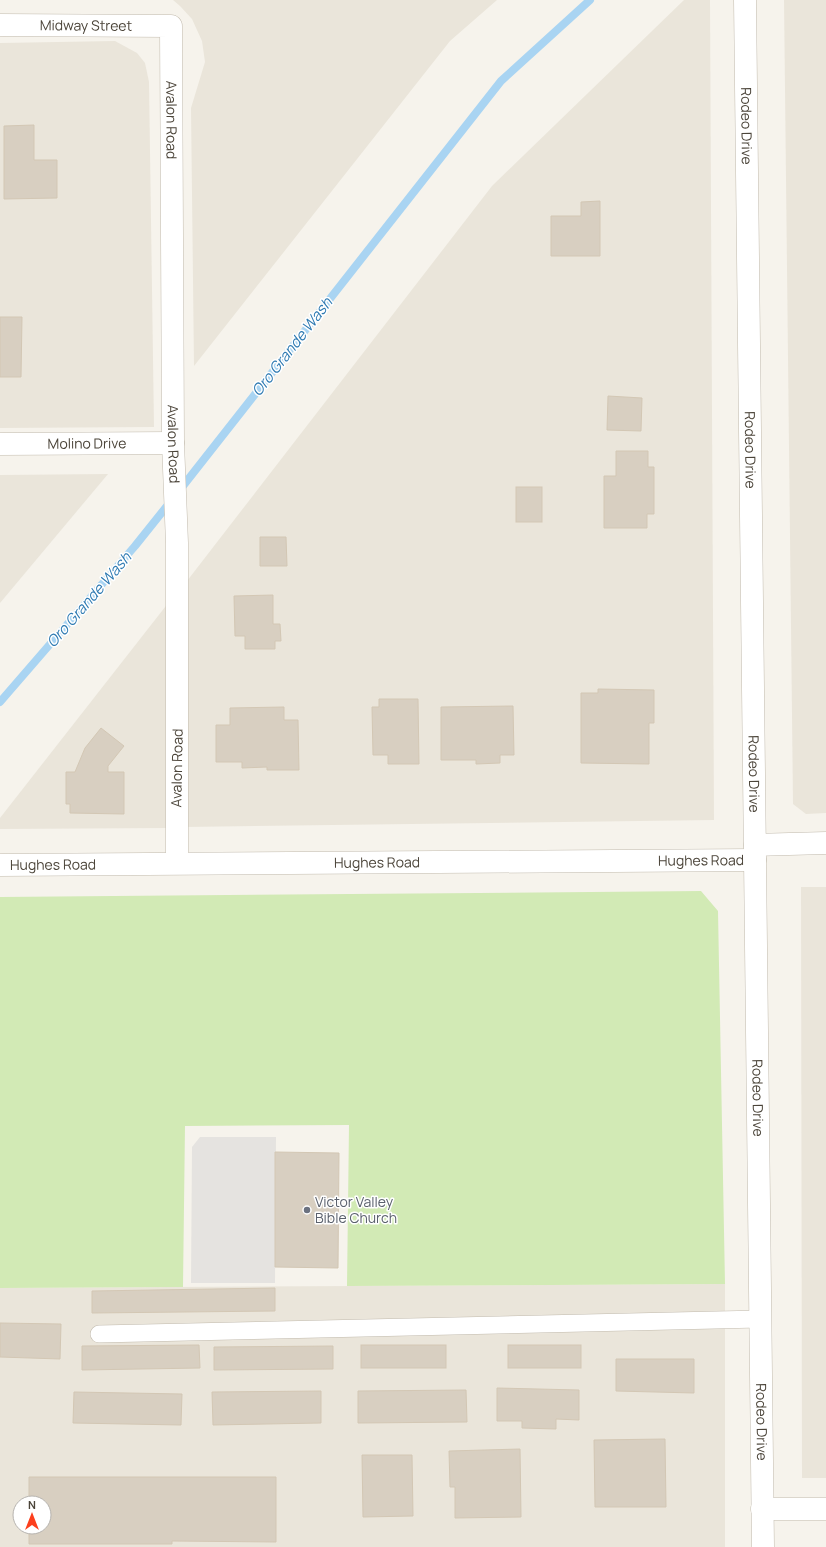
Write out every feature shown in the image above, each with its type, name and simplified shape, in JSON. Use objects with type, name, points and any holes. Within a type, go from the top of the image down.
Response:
[{"type":"street","name":"Rodeo Drive","points":[[745,0],[763,1547]]},
{"type":"street","name":"Midway Street","points":[[0,25],[171,26]]},
{"type":"street","name":"Avalon Road","points":[[171,26],[173,443],[177,550],[177,863]]},
{"type":"street","name":"Molino Drive","points":[[0,444],[173,443]]},
{"type":"street","name":"Hughes Road","points":[[0,865],[755,852],[826,843]]},
{"type":"street","points":[[762,1509],[826,1509]]},
{"type":"lane","points":[[99,1334],[760,1319]]},
{"type":"shaded area","points":[[173,0],[497,0],[450,41],[194,366],[191,108],[205,62],[202,41],[192,19]]},
{"type":"shaded area","points":[[684,0],[710,0],[714,820],[184,827],[187,581],[492,186]]},
{"type":"shaded area","points":[[784,0],[826,0],[826,813],[806,814],[793,804]]},
{"type":"shaded area","points":[[115,41],[137,53],[145,63],[149,82],[154,427],[0,428],[0,43]]},
{"type":"shaded area","points":[[108,474],[0,603],[0,475]]},
{"type":"shaded area","points":[[169,602],[168,828],[0,829],[0,818]]},
{"type":"shaded area","points":[[801,887],[826,887],[826,1478],[802,1478]]},
{"type":"shaded area","points":[[200,1137],[276,1137],[275,1283],[191,1283],[192,1147]]},
{"type":"shaded area","points":[[725,1284],[725,1547],[0,1547],[0,1288]]},
{"type":"green space","points":[[701,891],[718,911],[725,1284],[347,1286],[349,1125],[185,1126],[183,1287],[0,1288],[0,897]]},
{"type":"building","points":[[34,125],[34,160],[57,160],[57,198],[4,199],[4,126]]},
{"type":"building","points":[[600,201],[600,256],[551,256],[551,216],[581,216],[581,202]]},
{"type":"building","points":[[0,317],[22,317],[21,377],[0,377]]},
{"type":"building","points":[[608,396],[642,398],[641,431],[607,430]]},
{"type":"building","points":[[616,451],[648,451],[648,467],[654,467],[654,514],[647,514],[647,528],[604,528],[604,476],[616,476]]},
{"type":"building","points":[[516,487],[542,487],[542,522],[516,522]]},
{"type":"building","points":[[260,537],[286,537],[287,566],[260,566]]},
{"type":"building","points":[[273,595],[273,624],[280,624],[281,641],[275,641],[275,649],[245,649],[245,636],[235,636],[234,596]]},
{"type":"building","points":[[598,689],[654,690],[654,723],[649,723],[649,764],[581,763],[581,693],[598,693]]},
{"type":"building","points":[[379,699],[418,699],[419,764],[388,764],[388,755],[373,755],[372,707],[379,707]]},
{"type":"building","points":[[513,706],[514,755],[500,755],[500,763],[476,764],[476,760],[441,760],[441,707]]},
{"type":"building","points":[[284,707],[284,720],[298,720],[299,770],[267,770],[267,767],[242,768],[242,762],[216,762],[216,725],[230,725],[230,708]]},
{"type":"building","points":[[101,728],[124,746],[108,766],[108,772],[124,772],[124,814],[70,813],[70,804],[66,804],[66,772],[75,772],[85,748]]},
{"type":"building","name":"Victor Valley Bible Church","points":[[275,1152],[339,1153],[338,1268],[275,1267]]},
{"type":"building","points":[[275,1288],[275,1311],[92,1313],[92,1291]]},
{"type":"building","points":[[0,1323],[61,1324],[60,1359],[0,1357]]},
{"type":"building","points":[[199,1345],[200,1368],[82,1370],[82,1346]]},
{"type":"building","points":[[361,1345],[446,1345],[446,1368],[361,1368]]},
{"type":"building","points":[[508,1345],[581,1345],[581,1368],[508,1368]]},
{"type":"building","points":[[333,1346],[333,1369],[214,1370],[214,1347]]},
{"type":"building","points":[[616,1359],[694,1359],[694,1393],[616,1391]]},
{"type":"building","points":[[497,1388],[579,1390],[579,1420],[556,1419],[556,1429],[522,1428],[522,1421],[497,1421]]},
{"type":"building","points":[[466,1390],[467,1422],[358,1423],[358,1391]]},
{"type":"building","points":[[321,1391],[321,1423],[213,1425],[212,1392]]},
{"type":"building","points":[[74,1392],[182,1394],[181,1425],[73,1423]]},
{"type":"building","points":[[665,1439],[666,1507],[595,1507],[594,1440]]},
{"type":"building","points":[[520,1449],[521,1517],[455,1518],[455,1487],[450,1487],[449,1451]]},
{"type":"building","points":[[362,1455],[412,1455],[413,1516],[363,1517]]},
{"type":"building","points":[[29,1477],[276,1477],[276,1542],[172,1541],[172,1544],[29,1544],[29,1535],[52,1535],[52,1495],[29,1495]]},
{"type":"waterway","name":"Oro Grande Wash","points":[[179,491],[501,81],[590,0]]},
{"type":"waterway","name":"Oro Grande Wash","points":[[0,702],[135,546],[171,501]]},
{"type":"place","name":"Victor Valley Bible Church","points":[[307,1210]]}]
